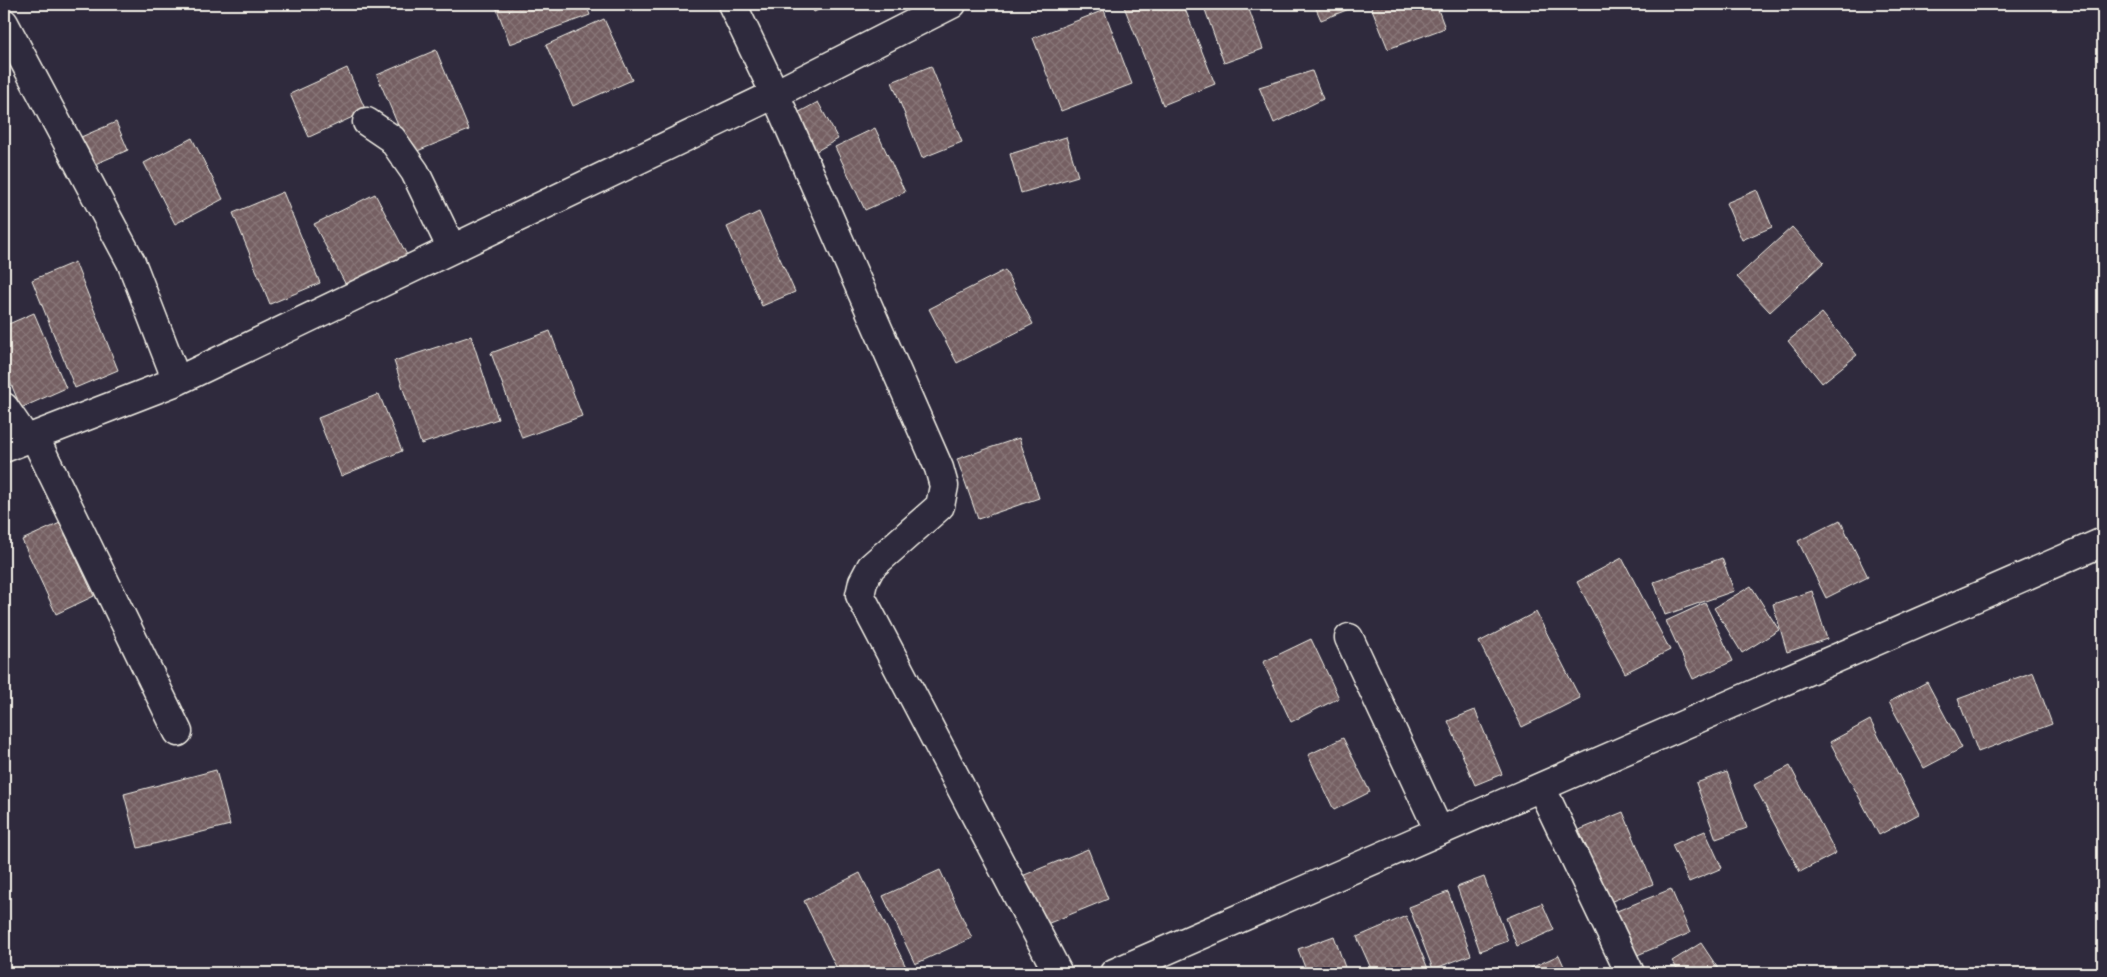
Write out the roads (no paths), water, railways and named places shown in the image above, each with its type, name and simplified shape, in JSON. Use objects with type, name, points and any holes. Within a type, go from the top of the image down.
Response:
[{"type":"street","points":[[732,4],[776,94],[939,468],[944,486],[940,506],[871,567],[863,582],[860,594],[1058,973]]},
{"type":"street","points":[[21,441],[177,381],[776,94],[952,4]]},
{"type":"street","points":[[4,23],[131,262],[177,381]]},
{"type":"street","points":[[367,122],[392,139],[415,172],[452,249]]},
{"type":"street","points":[[4,407],[178,732]]},
{"type":"street","points":[[1114,973],[2103,542]]},
{"type":"street","points":[[1349,638],[1439,831]]},
{"type":"street","points":[[1541,787],[1630,973]]}]
